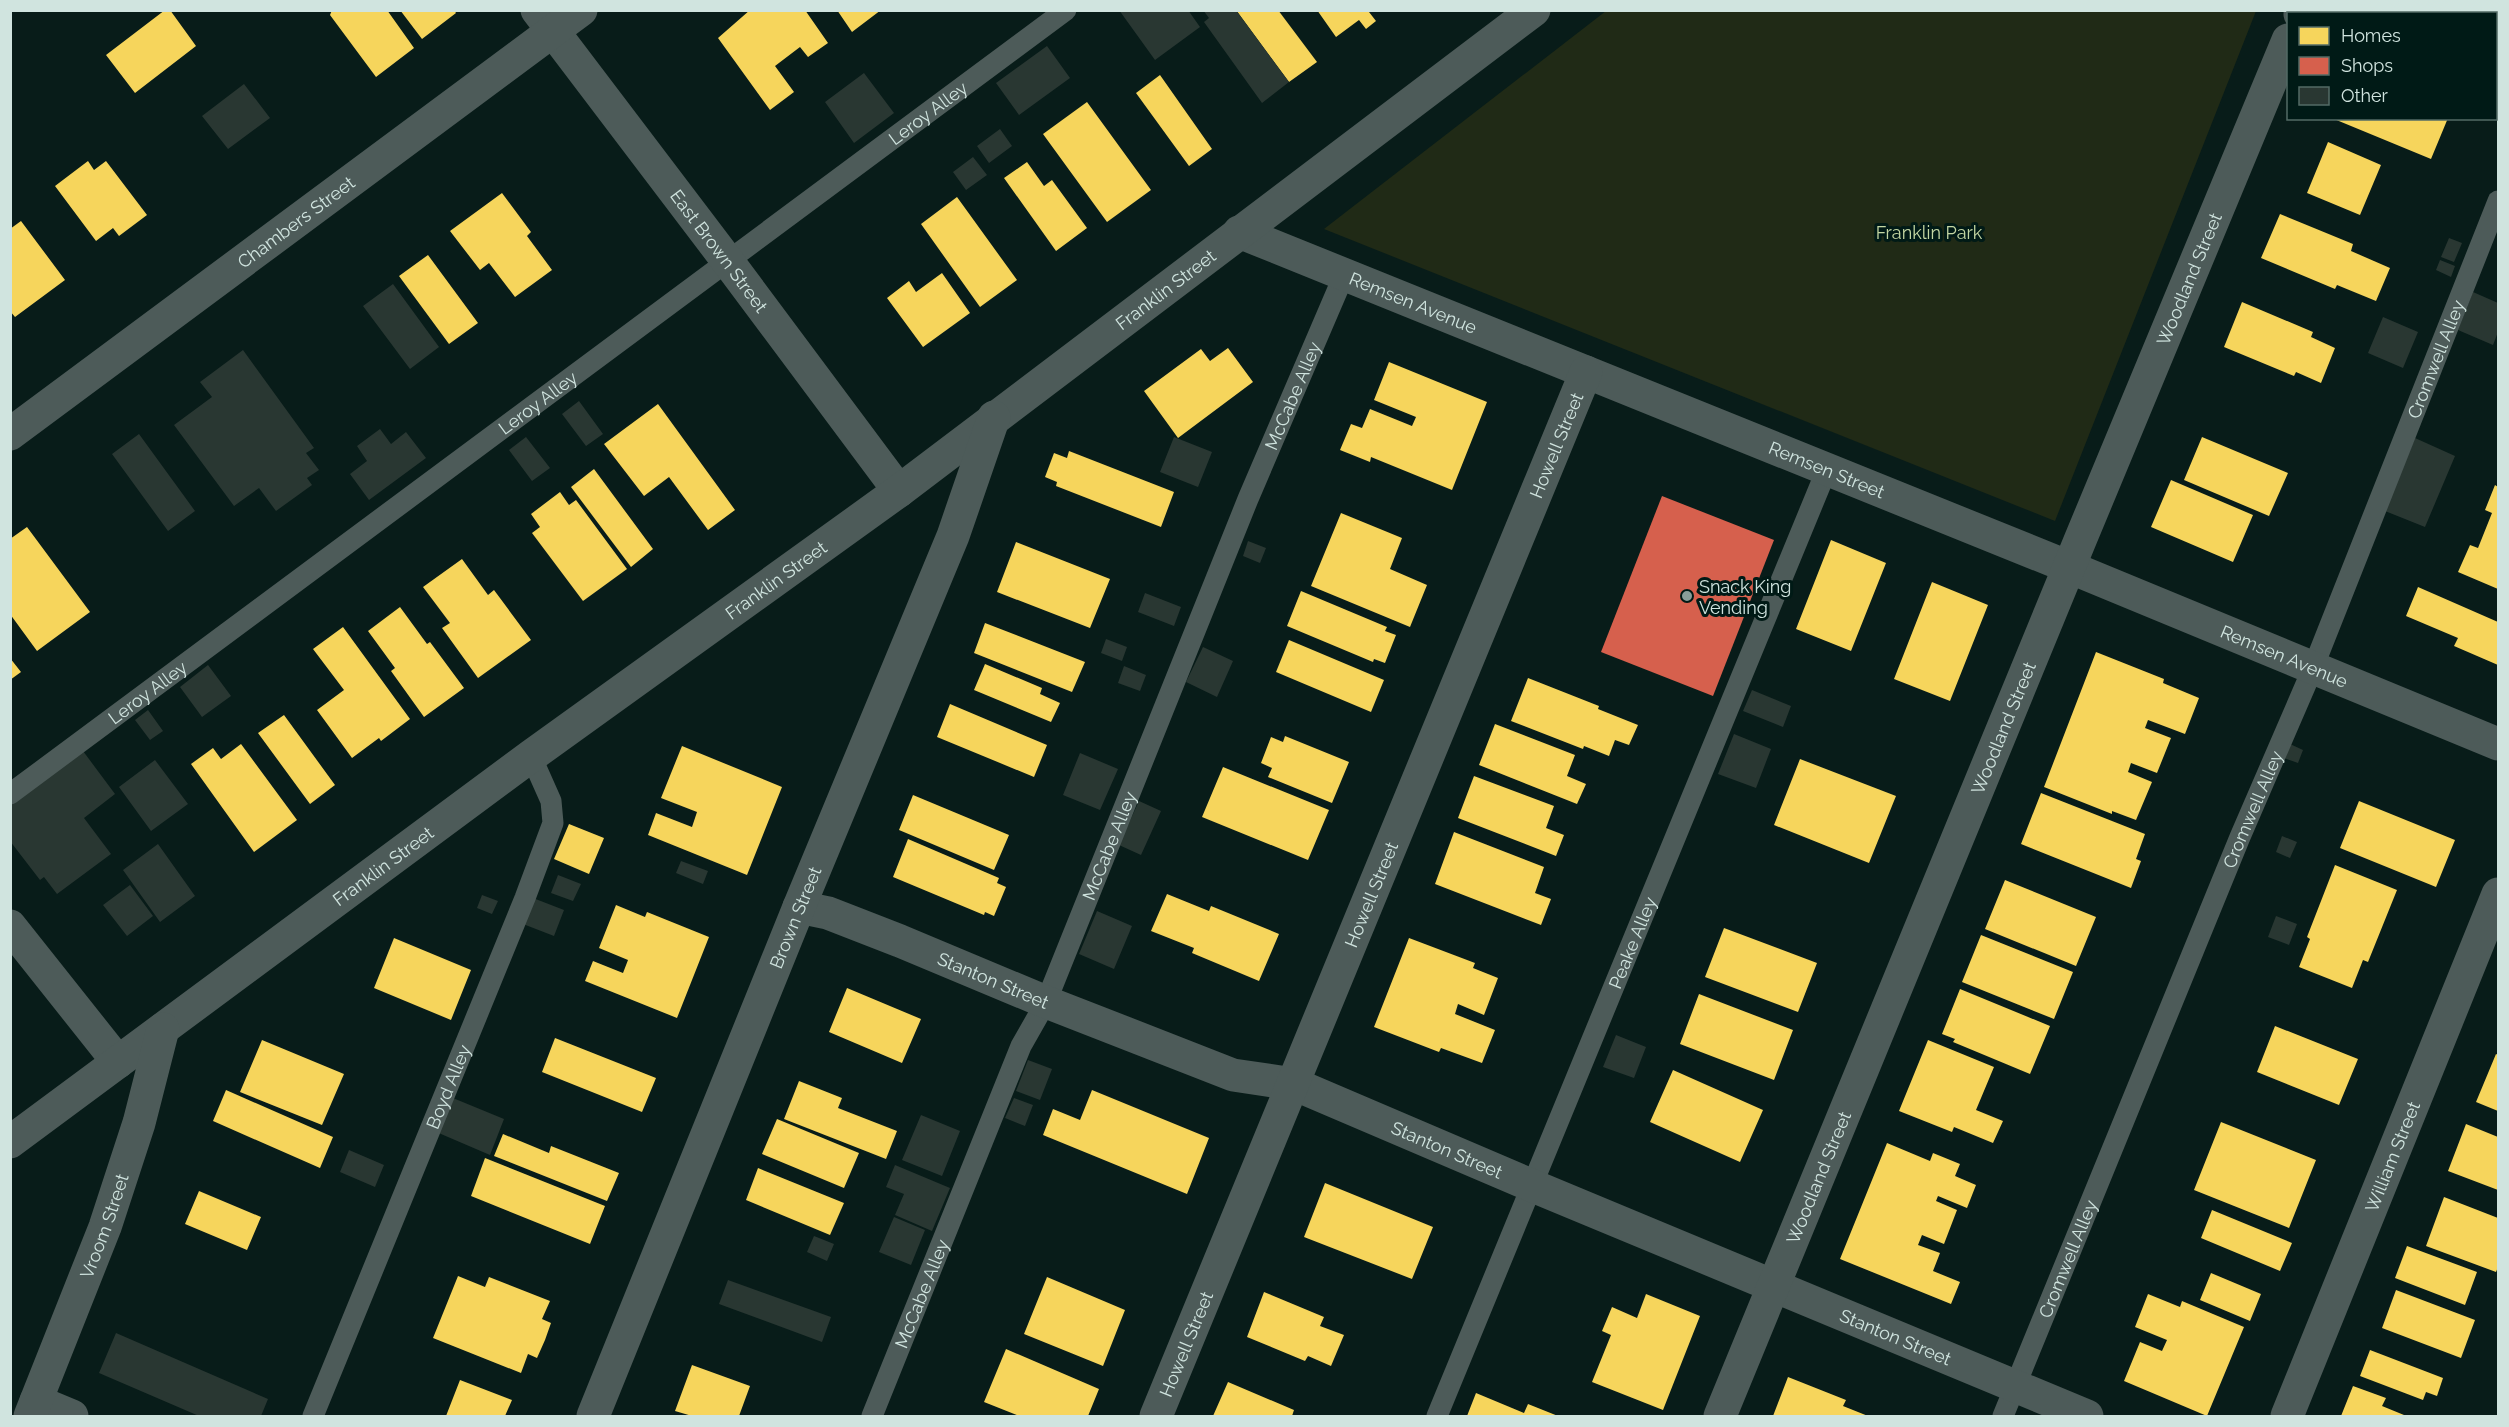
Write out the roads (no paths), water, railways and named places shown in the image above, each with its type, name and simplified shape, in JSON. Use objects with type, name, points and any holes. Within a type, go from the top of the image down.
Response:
[{"type":"street","name":"Chambers Street","points":[[10,434],[545,21],[581,10]]},
{"type":"street","name":"Franklin Street","points":[[10,1142],[531,756],[899,491],[1534,10]]},
{"type":"street","name":"East Brown Street","points":[[545,21],[899,491]]},
{"type":"street","name":"Woodland Street","points":[[1720,1416],[2069,567],[2287,45]]},
{"type":"street","name":"Remsen Avenue","points":[[1239,232],[1586,372]]},
{"type":"street","name":"Remsen Street","points":[[1586,372],[2069,567]]},
{"type":"street","name":"Howell Street","points":[[1156,1416],[1586,372]]},
{"type":"street","name":"Brown Street","points":[[593,1416],[953,536],[994,417]]},
{"type":"street","name":"Remsen Avenue","points":[[2069,567],[2499,744]]},
{"type":"street","name":"William Street","points":[[2287,1416],[2499,894]]},
{"type":"street","name":"Stanton Street","points":[[800,907],[828,913],[1233,1075],[1294,1084],[2087,1416]]},
{"type":"street","points":[[10,926],[118,1062]]},
{"type":"street","name":"Vroom Street","points":[[33,1409],[105,1227],[139,1123],[163,1029]]},
{"type":"street","points":[[33,1409],[72,1416]]},
{"type":"lane","name":"Leroy Alley","points":[[10,794],[729,263],[1066,10]]},
{"type":"lane","name":"Cromwell Alley","points":[[2003,1416],[2240,837],[2313,668],[2499,201]]},
{"type":"lane","name":"McCabe Alley","points":[[872,1416],[1021,1046],[1046,1002],[1248,499],[1344,275]]},
{"type":"lane","name":"Peake Alley","points":[[1437,1416],[1827,470]]},
{"type":"lane","name":"Boyd Alley","points":[[313,1416],[525,898],[553,823],[551,801],[531,756]]},
{"type":"place","name":"Snack King Vending","points":[[1687,596]]},
{"type":"park label","name":"Franklin Park","points":[[1929,232]]}]
